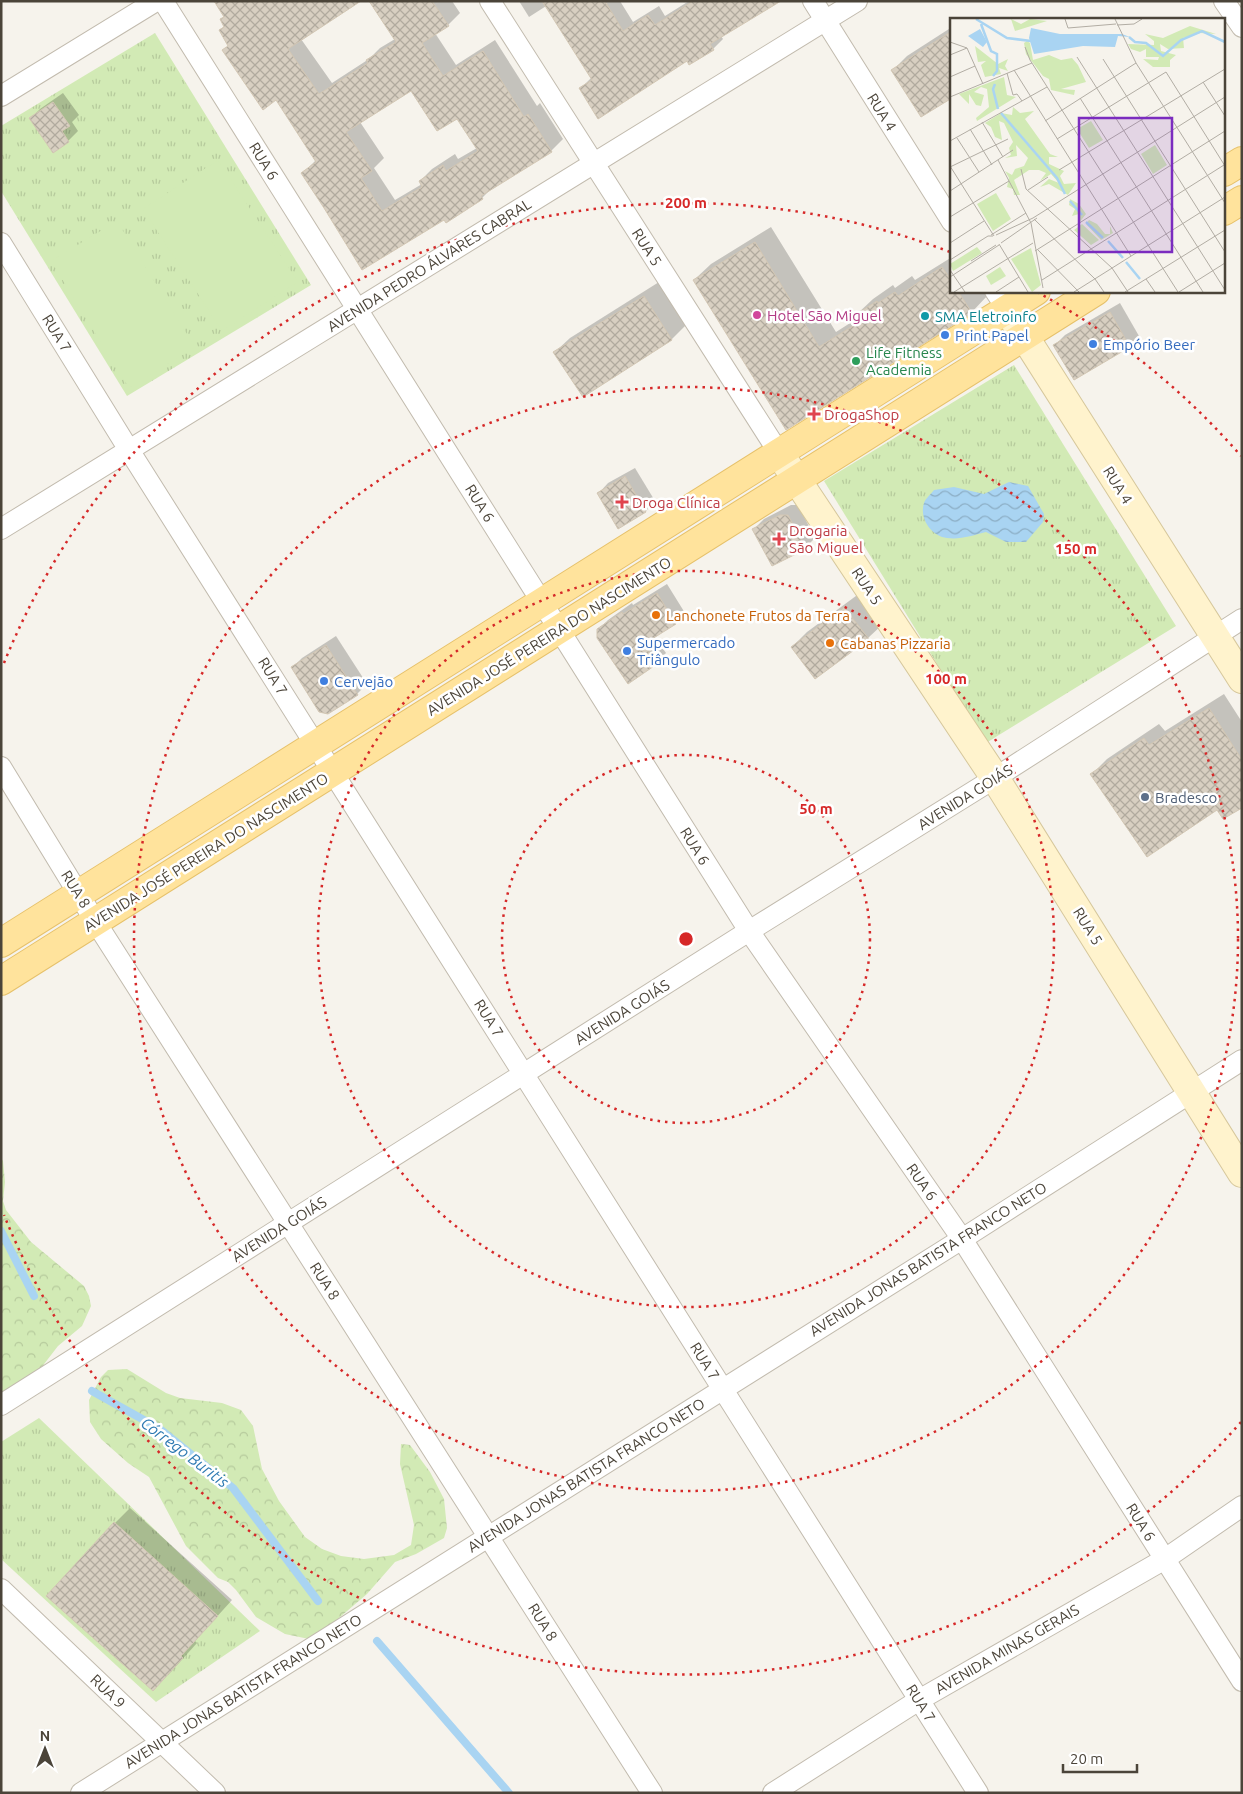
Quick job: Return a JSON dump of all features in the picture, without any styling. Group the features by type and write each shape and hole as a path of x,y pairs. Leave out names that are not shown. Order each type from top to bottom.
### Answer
{"main road":[{"path":"1226,171 1242,161"},
{"path":"1226,210 1242,200"},
{"path":"1,943 779,453 1001,300 1032,292"},
{"name":"AVENIDA JOSÉ PEREIRA DO NASCIMENTO","path":"1,981 1094,292"}],"street":[{"path":"1,96 156,1"},
{"name":"RUA 6","path":"163,1 749,931 962,1239 1242,1681"},
{"name":"RUA 5","path":"490,1 796,480 996,778 1242,1173"},
{"name":"RUA 4","path":"813,1 950,219"},
{"name":"AVENIDA PEDRO ÁLVARES CABRAL","path":"1,529 857,1"},
{"path":"1224,1 1242,27"},
{"name":"RUA 7","path":"1,243 129,450 978,1793"},
{"name":"RUA 4","path":"1001,300 1242,679"},
{"name":"AVENIDA GOIÁS","path":"1,1405 749,931 996,778 1242,619"},
{"name":"RUA 8","path":"1,768 96,921 652,1793"},
{"name":"AVENIDA JONAS BATISTA FRANCO NETO","path":"81,1793 962,1239 1242,1060"},
{"name":"AVENIDA MINAS GERAIS","path":"772,1793 919,1700 1165,1559 1242,1506"},
{"name":"RUA 9","path":"1,1589 215,1793"}],"green space":[{"path":"155,33 311,285 127,396 1,191 1,126"},
{"path":"218,160 298,282 222,331 143,209"},
{"path":"117,221 195,347 129,388 51,261"},
{"path":"1014,365 1176,626 986,743 824,481"},
{"path":"1,1158 5,1182 3,1201 6,1210 31,1242 84,1286 91,1306 82,1326 58,1346 31,1381 1,1396"},
{"path":"127,1369 166,1393 180,1398 222,1403 241,1410 253,1426 262,1469 279,1501 305,1537 322,1549 341,1556 364,1559 394,1555 411,1545 414,1525 400,1464 401,1444 410,1445 430,1472 444,1499 447,1528 444,1538 416,1554 395,1562 367,1594 319,1635 309,1639 285,1634 256,1617 236,1590 228,1582 218,1578 186,1546 149,1477 128,1463 101,1439 90,1422 89,1400 101,1377 108,1370"},
{"path":"39,1418 260,1631 156,1702 1,1559 1,1442"}],"water":[{"path":"1009,482 1028,486 1044,514 1043,522 1026,542 1006,542 986,532 962,538 941,537 931,530 925,520 923,515 924,503 934,490 954,487 984,494"}],"building":[{"path":"214,1 361,1 288,49 319,94 368,63 366,60 396,42 369,1 432,1 449,26 422,43 443,76 483,51 524,117 528,114 552,152 481,196 483,199 446,223 444,220 362,270 301,173 316,162 276,100 263,110 222,50 228,46 219,30 224,27 220,19 224,17","holes":["411,91 437,131 457,119 478,151 446,171 443,165 419,181 422,187 382,211 361,178 372,171 346,132"]},
{"path":"542,1 605,1 623,31 648,15 655,25 693,1 781,1 710,44 714,50 689,65 687,61 598,119 579,88 592,80"},
{"path":"950,32 950,99 921,117 891,70"},
{"path":"53,102 70,126 62,131 69,142 53,153 29,118"},
{"path":"755,242 819,347 859,322 855,315 895,292 898,296 942,267 950,278 950,292 959,292 972,313 786,430 693,280"},
{"path":"644,296 672,340 583,397 553,352"},
{"name":"Empório Beer","path":"1110,312 1130,347 1074,380 1053,345"},
{"name":"Droga Clínica","path":"625,476 646,512 618,529 597,493"},
{"name":"Drogaria São Miguel","path":"780,515 788,515 806,549 772,566 752,529"},
{"name":"Supermercado Triângulo","path":"657,593 676,624 644,644 657,664 628,684 597,638 597,629 622,612 623,614"},
{"name":"Cabanas Pizzaria","path":"844,607 869,639 815,679 791,647"},
{"name":"Cervejão","path":"326,645 358,695 328,714 319,712 291,667"},
{"path":"1209,708 1242,760 1242,808 1223,819 1217,810 1147,857 1090,774 1144,738 1149,745"},
{"path":"114,1522 218,1616 181,1656 183,1658 153,1691 46,1596"}],"waterway":[{"name":"Córrego Buritis","path":"1,1231 34,1296"},
{"name":"Córrego Buritis","path":"92,1391 160,1429 233,1488 318,1601"},
{"name":"Córrego Buritis","path":"377,1641 509,1793"}],"place":[{"name":"Hotel São Miguel","path":"757,315"},
{"name":"SMA Eletroinfo","path":"925,316"},
{"name":"Print Papel","path":"945,335"},
{"name":"Empório Beer","path":"1093,344"},
{"name":"Life Fitness Academia","path":"856,361"},
{"name":"DrogaShop","path":"814,414"},
{"name":"Droga Clínica","path":"622,502"},
{"name":"Drogaria São Miguel","path":"779,539"},
{"name":"Lanchonete Frutos da Terra","path":"656,615"},
{"name":"Cabanas Pizzaria","path":"830,643"},
{"name":"Supermercado Triângulo","path":"627,651"},
{"name":"Cervejão","path":"324,681"},
{"name":"Bradesco","path":"1145,797"}]}
